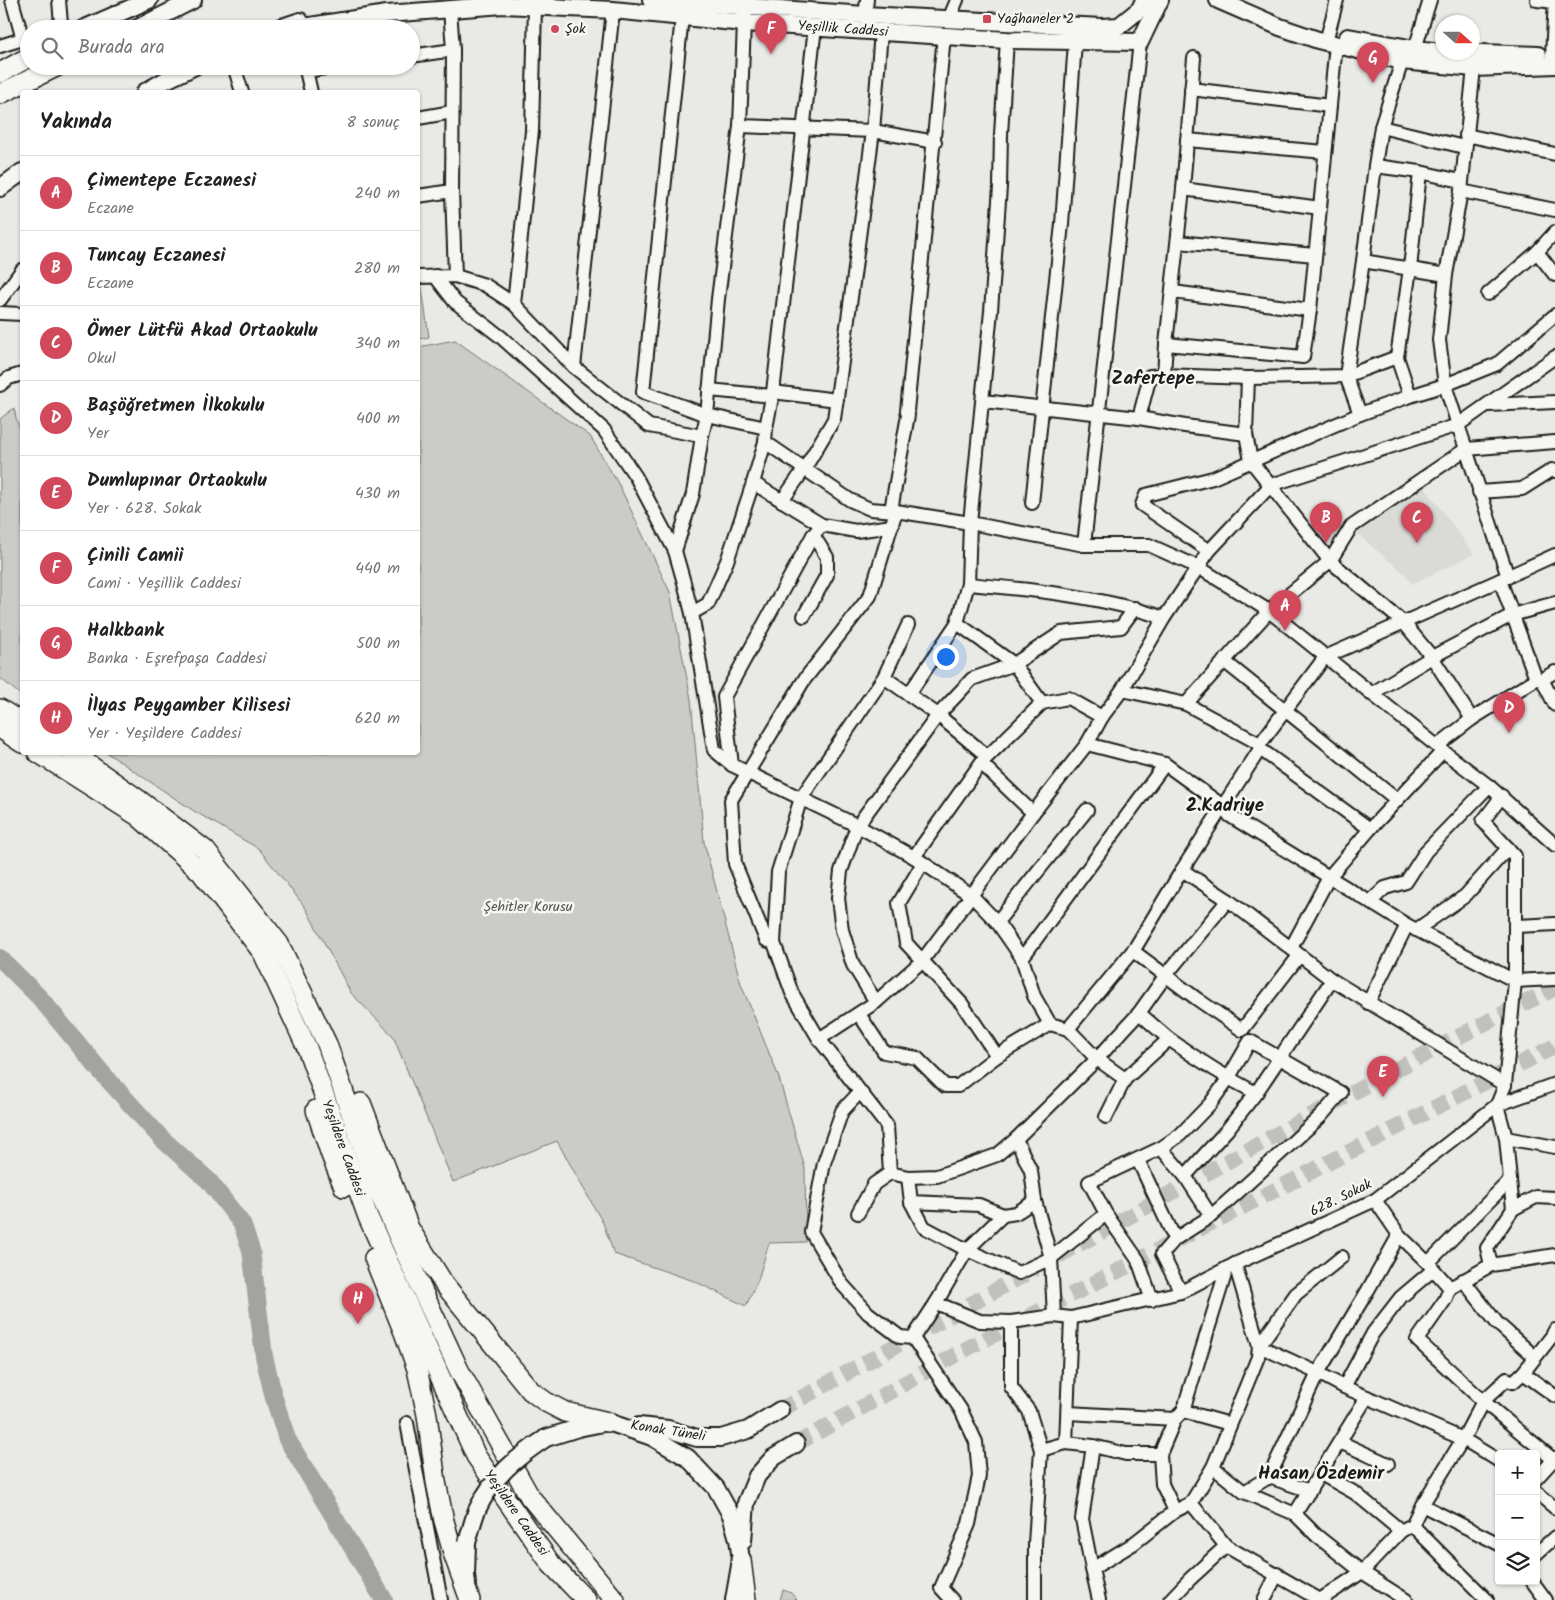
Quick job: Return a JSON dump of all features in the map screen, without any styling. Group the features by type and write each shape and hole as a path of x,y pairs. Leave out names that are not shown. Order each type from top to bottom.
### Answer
{"highway":[{"path":"0,59 20,49"},
{"path":"0,73 20,53"},
{"path":"0,94 39,75"},
{"path":"29,90 55,75"},
{"path":"0,108 20,96"},
{"path":"0,709 20,723"},
{"path":"0,728 20,742"},
{"name":"Yeşildere Caddesi","path":"42,755 138,816 201,872 263,953 307,1048 368,1217 476,1456 551,1564 586,1600"},
{"name":"Yeşildere Caddesi","path":"75,755 206,850 280,944 326,1044 377,1188 459,1370 530,1497 615,1600"},
{"path":"280,944 327,1026 344,1060 409,1228 444,1284 531,1391 565,1412 608,1422"},
{"path":"307,1048 313,1102 331,1155 405,1335 417,1369 427,1416 436,1482 444,1521 470,1600"},
{"path":"741,1560 746,1600"}],"main road":[{"path":"103,20 149,0"},
{"path":"154,20 194,0"},
{"name":"Yeşillik Caddesi","path":"651,0 746,10 815,26 881,32 1007,40 1140,42"},
{"name":"Yeşillik Caddesi","path":"303,20 354,12 449,4 504,5 540,3 682,17 746,10 866,8 949,19 1092,27 1119,26 1140,9 1144,0"},
{"path":"1140,42 1160,0"},
{"path":"1218,0 1280,27 1318,40 1332,39 1435,51"},
{"path":"1247,0 1286,22 1402,61 1474,68 1554,59"},
{"name":"Yeşillik Caddesi","path":"349,20 449,4"},
{"path":"1480,54 1554,59"},
{"path":"138,90 164,75"},
{"path":"148,90 176,75"},
{"path":"0,176 20,162"},
{"path":"0,188 20,173"},
{"name":"Konak Tüneli","path":"608,1422 668,1429 697,1438 721,1438 748,1430 780,1410"},
{"path":"470,1600 466,1575 467,1544 477,1511 494,1482 518,1457 546,1438 578,1428 608,1422 652,1437 688,1458 716,1488 731,1515 738,1538 741,1560"},
{"path":"734,1600 741,1560 746,1503 757,1476 772,1458 796,1444"}],"street":[{"path":"12,0 20,25"},
{"path":"59,0 59,20"},
{"path":"949,19 957,0"},
{"path":"1166,344 1303,357 1310,310 1330,106 1332,39 1337,0"},
{"path":"1415,49 1430,0"},
{"path":"1537,0 1555,2 1554,59"},
{"path":"514,304 532,131 540,3"},
{"path":"449,4 453,50 452,191 455,276"},
{"path":"574,367 613,10"},
{"path":"675,551 693,494 707,415 718,299 740,126 746,10"},
{"path":"682,17 670,115 643,392 707,415 766,428"},
{"path":"692,613 708,604 727,561 765,442 815,26"},
{"path":"782,502 834,420 873,131 881,32"},
{"path":"774,943 766,940 735,864 731,800 804,680 870,596 892,526 908,415 906,411 935,142 944,36"},
{"path":"909,694 958,623 968,584 970,523 983,401 1000,187 1001,134 1007,40"},
{"path":"1032,503 1062,224 1075,42"},
{"path":"1084,545 1140,42"},
{"path":"0,46 20,46"},
{"path":"420,55 453,50"},
{"path":"1164,375 1194,58"},
{"path":"1360,414 1346,376 1381,127 1402,61"},
{"path":"1474,68 1461,186 1446,275 1439,340 1445,385 1479,492 1504,578 1512,615 1539,679 1555,705"},
{"path":"237,75 241,90"},
{"path":"307,75 311,90"},
{"path":"1191,89 1330,106"},
{"path":"420,118 452,112"},
{"path":"740,126 873,131 935,142"},
{"path":"1381,127 1555,154"},
{"path":"1187,140 1325,152"},
{"path":"1375,166 1420,172 1461,186 1555,210"},
{"path":"1410,396 1397,356 1410,269 1420,172"},
{"path":"1183,189 1320,208"},
{"path":"420,196 452,191"},
{"path":"1488,294 1537,252 1555,232"},
{"path":"1178,242 1315,254"},
{"path":"1537,252 1551,261 1555,275"},
{"path":"1363,261 1446,275"},
{"path":"0,300 20,273"},
{"path":"435,276 455,302 501,337 604,430 636,477 675,551 692,613 714,750 732,765 857,826 918,860 972,896 997,922 1022,958 1034,996 1050,1024 1068,1030 1097,1059 1125,1079"},
{"path":"420,277 455,276 485,285 514,304 574,367 649,426 702,436"},
{"path":"1173,292 1310,310"},
{"path":"0,313 20,314"},
{"path":"1208,551 1142,505 1146,495 1213,478 1360,414 1445,385 1497,364 1555,315"},
{"path":"1139,418 1150,376 1248,378 1346,376 1397,356"},
{"path":"819,1039 876,1002 922,961 1033,812 1087,744 1102,717 1122,690 1164,618 1208,551 1271,485 1458,425 1555,357"},
{"path":"0,385 9,378 20,375"},
{"path":"1248,378 1246,434 1252,461 1330,561 1404,623 1432,657 1472,718"},
{"path":"709,390 837,400"},
{"path":"983,401 1139,418 1246,434"},
{"path":"1487,405 1555,402"},
{"path":"765,442 850,500 870,509 970,523 1084,545 1149,545 1198,567 1269,611 1440,749 1502,796 1555,845"},
{"path":"1186,704 1269,611 1330,561 1351,527 1466,448 1555,442"},
{"path":"1479,492 1522,489 1552,470 1555,471"},
{"path":"753,483 782,502 818,530 827,557 827,575 804,616"},
{"path":"818,530 856,531 892,526"},
{"path":"732,765 724,697 818,530"},
{"path":"1068,1030 1133,951 1260,746 1285,709 1325,657 1555,555"},
{"path":"968,584 1040,590 1135,608 1164,618"},
{"path":"1371,694 1432,657 1512,615 1555,603"},
{"path":"876,1002 853,965 842,930 838,898 841,871 857,826 938,715 972,679 1014,664 1061,633 1121,627 1135,608"},
{"path":"958,623 1014,664 1042,704"},
{"path":"890,1173 888,1126 819,1039 792,994 774,943 778,872 801,798 884,676 908,625"},
{"path":"1224,661 1397,800"},
{"path":"1242,1030 1295,952 1329,877 1370,829 1440,749 1472,718 1539,679 1555,672"},
{"path":"884,676 938,715 984,759 1033,812"},
{"path":"1122,690 1186,704 1260,746 1370,829"},
{"path":"997,1056 962,1004 906,943 899,903 918,860 984,759 1042,704 1068,698 1102,717"},
{"path":"1087,744 1165,764 1223,806 1230,816 1411,928 1515,981 1555,979"},
{"path":"1022,958 1165,764"},
{"path":"1370,902 1385,888 1406,882 1426,851 1489,786"},
{"path":"1502,796 1483,821 1515,856 1515,981 1505,1085 1498,1105 1506,1138 1513,1209"},
{"path":"997,922 1087,810"},
{"path":"1368,1003 1411,928 1465,896 1508,848"},
{"path":"1182,870 1228,900 1332,980 1505,1085"},
{"path":"890,1173 908,1178 937,1176 997,1155 1097,1059 1139,1013 1166,975 1228,900"},
{"path":"1516,926 1555,924"},
{"path":"1133,951 1197,1000 1242,1030 1250,1041 1341,1093 1321,1116 1211,1216 1175,1239 1162,1254 1181,1292"},
{"path":"1185,1176 1227,1130 1256,1093 1332,980"},
{"path":"1139,1013 1200,1062 1256,1093"},
{"path":"859,1014 884,1052 917,1058 945,1086 958,1086 997,1056 1050,1024"},
{"path":"1106,1117 1125,1079 1169,1039"},
{"path":"1152,1300 1138,1260 1106,1214 1090,1182 1161,1148 1180,1135 1210,1104 1228,1079 1250,1041"},
{"name":"628. Sokak","path":"936,1303 980,1321 1011,1322 1054,1316 1071,1318 1181,1292 1231,1266 1375,1200 1498,1105 1555,1084"},
{"path":"860,1092 842,1112 824,1163 811,1232 842,1284 868,1313 900,1337 913,1338"},
{"path":"1016,1138 1031,1171 1035,1201 1051,1258 1054,1316"},
{"path":"1506,1138 1555,1147"},
{"path":"1161,1148 1185,1176 1211,1216"},
{"path":"1138,1160 1175,1239"},
{"path":"858,1213 874,1184 890,1173"},
{"path":"908,1178 910,1202 924,1227 967,1250 1019,1273 1051,1258 1106,1214"},
{"path":"1344,1387 1373,1334 1402,1297 1510,1180"},
{"path":"1491,1265 1486,1248 1513,1209 1536,1197 1555,1198"},
{"path":"1375,1200 1399,1235 1450,1288"},
{"path":"910,1202 979,1206 1004,1215 1016,1213 1035,1201"},
{"path":"913,1338 967,1250 1004,1215"},
{"path":"1244,1492 1269,1477 1318,1373 1399,1235"},
{"path":"1540,1475 1554,1459 1483,1401 1417,1340 1445,1300 1450,1288 1491,1265 1555,1255"},
{"path":"1258,1346 1296,1294 1342,1257"},
{"path":"1092,1569 1133,1544 1175,1510 1191,1502 1213,1466 1258,1357 1258,1346 1231,1266"},
{"path":"1175,1510 1162,1484 1160,1454 1179,1415 1231,1266"},
{"path":"1463,1280 1497,1323 1535,1357"},
{"path":"1066,1443 1071,1318"},
{"path":"1011,1322 1012,1387 1029,1411 1041,1450 1035,1544 1035,1600"},
{"path":"1191,1502 1226,1546 1277,1574 1297,1595 1320,1600 1362,1572 1407,1528 1483,1401 1507,1379 1513,1382 1523,1373 1555,1330"},
{"path":"913,1338 961,1410 976,1442 979,1476 969,1524 941,1588 952,1600"},
{"path":"1258,1346 1344,1387 1462,1439 1495,1459"},
{"path":"1523,1373 1555,1396"},
{"path":"1295,1514 1367,1397"},
{"path":"1068,1413 1179,1415 1230,1424"},
{"path":"407,1423 441,1600"},
{"path":"1340,1442 1388,1464"},
{"path":"1041,1450 1066,1443 1093,1446 1126,1454 1160,1454"},
{"path":"1093,1446 1082,1519 1099,1600"},
{"path":"1213,1466 1244,1492 1295,1514 1317,1536 1362,1572 1406,1600"},
{"path":"1320,1474 1355,1493 1407,1528 1487,1600"},
{"path":"1269,1477 1310,1491"},
{"path":"1540,1495 1555,1508"},
{"path":"1422,1505 1495,1542"},
{"path":"1540,1550 1555,1537"},
{"path":"1170,1600 1226,1546"},
{"path":"1264,1600 1277,1574"},
{"path":"1535,1585 1546,1600"},
{"path":"1550,1600 1555,1596"}],"shaded area":[{"path":"1421,482 1474,554 1412,584 1405,574 1355,532"}],"green space":[{"path":"420,282 421,282 429,337 420,339"},
{"name":"Şehitler Korusu","path":"455,340 590,436 619,485 670,592 691,699 704,842 741,984 778,1075 805,1168 806,1242 769,1243 758,1280 746,1306 694,1281 614,1254 603,1223 557,1141 453,1182 393,1036 351,993 305,907 259,849 194,811 110,755 420,755 420,347"},
{"path":"14,408 20,429 20,694 0,678 0,419"},
{"path":"783,1590 791,1593 797,1600 780,1600"}],"waterway":[{"path":"0,958 40,998 102,1073 161,1138 209,1181 242,1224 251,1250 264,1356 274,1398 287,1439 384,1600"}],"tunnel":[{"path":"1058,1256 1367,1085 1555,988"},
{"path":"796,1444 968,1348 1555,1046"},
{"path":"780,1410 1036,1268"}],"place":[{"name":"Yağhaneler 2","path":"987,19"},
{"name":"Şok","path":"555,29"},
{"name":"Çinili Camii","path":"771,54"},
{"name":"Halkbank","path":"1373,83"},
{"name":"Tuncay Eczanesi","path":"1326,543"},
{"name":"Ömer Lütfü Akad Ortaokulu","path":"1417,543"},
{"name":"Çimentepe Eczanesi","path":"1285,631"},
{"name":"Başöğretmen İlkokulu","path":"1509,733"},
{"name":"Dumlupınar Ortaokulu","path":"1383,1097"},
{"name":"İlyas Peygamber Kilisesi","path":"358,1324"}],"district":[{"name":"Zafertepe","path":"1153,379"},
{"name":"2.Kadriye","path":"1225,806"},
{"name":"Hasan Özdemir","path":"1321,1474"}]}
